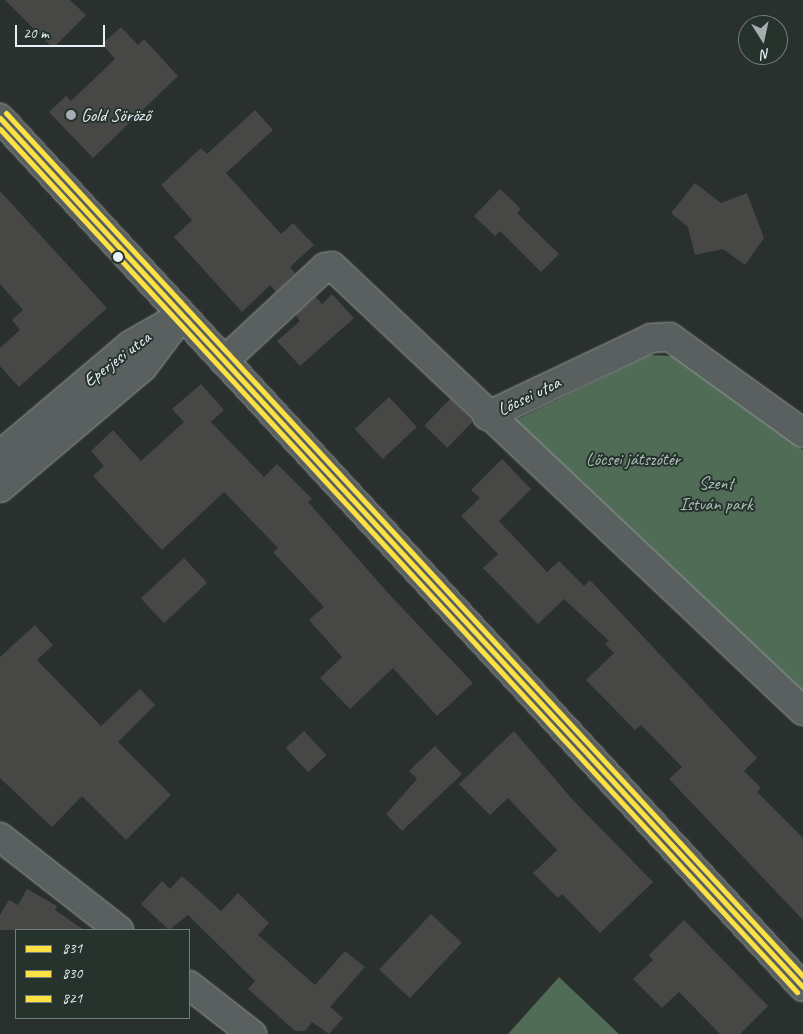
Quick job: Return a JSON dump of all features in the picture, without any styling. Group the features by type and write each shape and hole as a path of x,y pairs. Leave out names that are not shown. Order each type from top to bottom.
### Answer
{"street":[{"path":"0,118 803,987"},
{"name":"Lőcsei utca","path":"224,362 325,267 332,266 487,416 651,338 670,337 803,433"},
{"name":"Eperjesi utca","path":"0,455 130,345 182,315"},
{"name":"Eperjesi utca","path":"0,488 143,367 182,315"},
{"path":"487,416 803,711"},
{"path":"0,837 118,929"},
{"path":"190,986 252,1034"}],"green space":[{"name":"Szent István park","path":"650,355 673,356 803,450 803,694 510,423"},
{"path":"559,977 619,1034 508,1034"}],"building":[{"path":"5,0 70,0 86,15 53,48"},
{"path":"121,27 138,45 144,39 178,76 93,158 49,112 66,96 71,101 115,59 102,44"},
{"path":"255,110 273,130 226,173 281,234 293,223 314,245 290,267 295,273 276,292 270,285 242,312 174,237 192,220 161,185 201,148 207,154"},
{"path":"695,183 721,203 747,193 764,238 745,265 723,249 695,255 688,227 671,213"},
{"path":"500,189 521,209 517,213 559,254 541,272 500,231 495,236 474,216"},
{"path":"0,191 107,308 19,387 0,366 0,348 20,330 12,320 23,310 0,284"},
{"path":"332,294 354,318 300,366 277,341 300,321 296,315 316,297 322,304"},
{"path":"201,384 224,410 211,422 264,477 277,464 312,499 308,502 389,594 473,683 437,716 393,668 350,709 320,678 342,657 309,620 324,607 273,552 278,548 224,492 162,550 93,476 104,466 91,451 113,430 141,461 184,422 172,409"},
{"path":"389,397 417,427 383,459 355,429"},
{"path":"450,399 473,421 447,448 424,426"},
{"path":"502,459 531,489 499,521 547,572 559,561 584,586 590,580 757,758 744,771 761,788 757,792 803,838 803,920 669,779 682,767 641,725 635,730 586,680 614,653 605,644 609,641 564,599 538,624 483,568 498,554 461,516 480,498 471,490"},
{"path":"184,558 207,583 164,623 141,598"},
{"path":"35,625 53,645 37,660 101,726 140,689 155,705 118,742 171,795 126,840 82,796 52,827 0,778 0,657"},
{"path":"304,731 327,755 308,772 286,748"},
{"path":"514,731 572,799 653,882 600,933 562,894 558,898 533,873 557,850 508,798 490,815 459,784"},
{"path":"435,746 462,774 402,831 386,814 417,779 409,771"},
{"path":"182,876 221,911 238,893 269,923 258,935 315,985 345,951 365,967 330,1007 343,1018 329,1034 312,1022 305,1031 295,1031 248,989 255,981 188,915 168,929 141,904 162,881 170,889"},
{"path":"27,889 57,906 55,910 83,929 0,930 0,915 9,900 18,905"},
{"path":"431,914 462,943 410,998 379,970"},
{"path":"684,920 768,1006 740,1034 720,1034 679,992 662,1008 633,979 653,960 649,955"}],"transit line":[{"name":"821","path":"6,113 803,976"},
{"name":"831","path":"0,118 803,987"},
{"name":"830","path":"0,129 797,992"}],"place":[{"name":"Gold Söröző","path":"71,115"}],"park label":[{"name":"Lőcsei játszótér","path":"633,459"}]}
